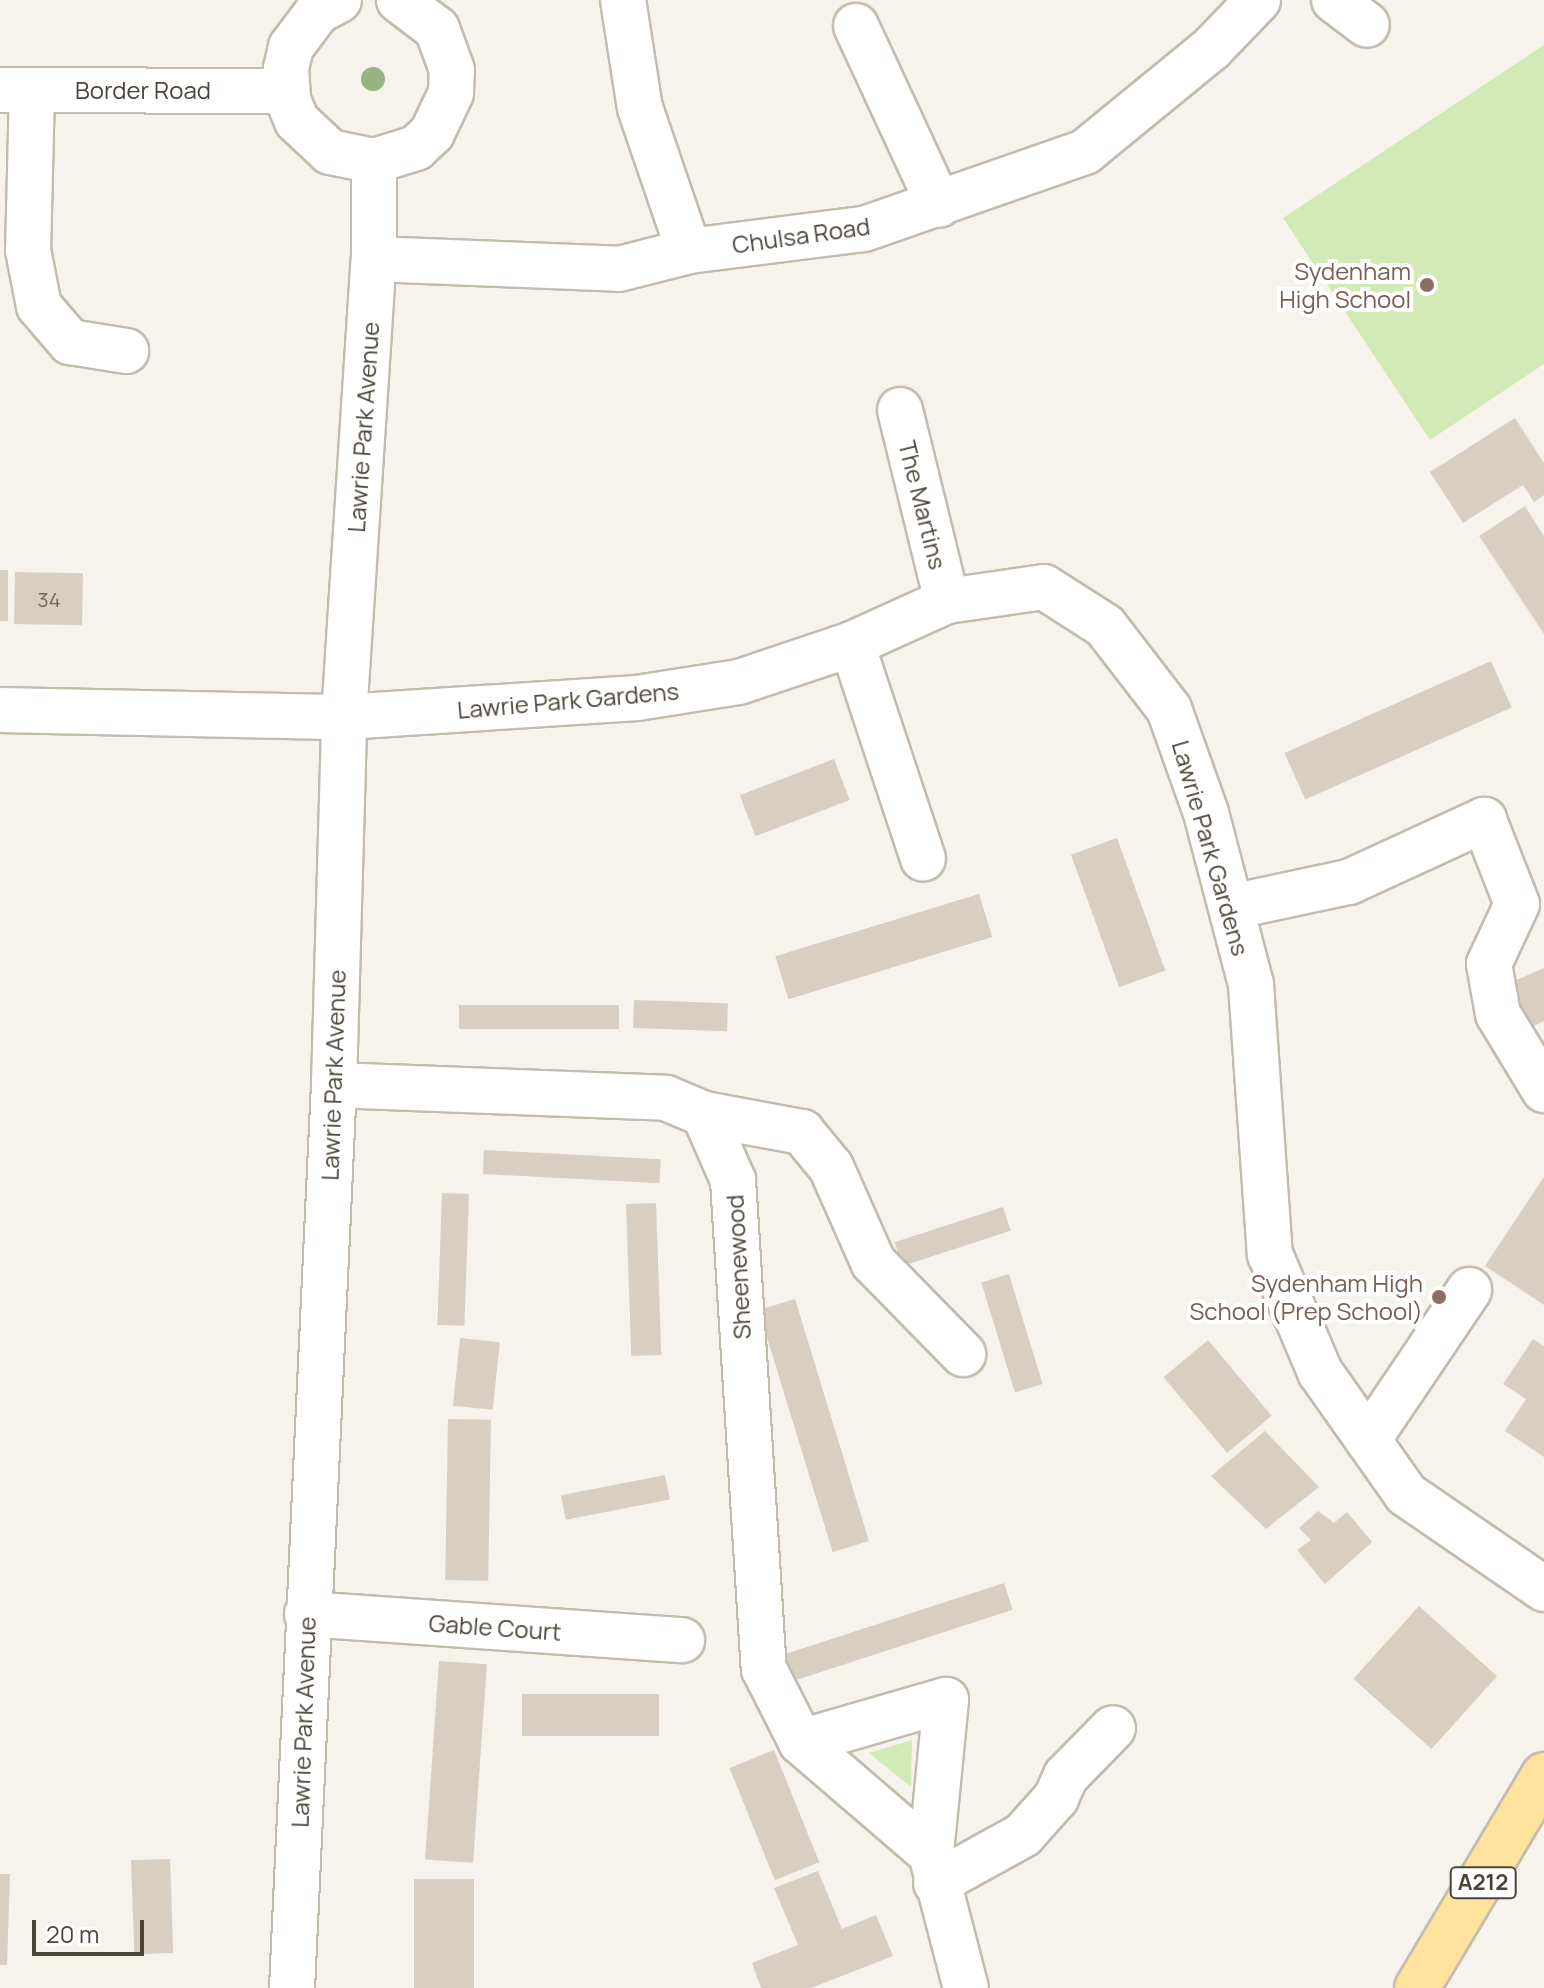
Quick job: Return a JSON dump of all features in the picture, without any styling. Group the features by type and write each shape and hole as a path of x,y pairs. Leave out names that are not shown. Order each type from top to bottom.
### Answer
{"main road":[{"name":"A212","path":"1417,1988 1501,1855 1544,1775"}],"street":[{"path":"339,0 302,27 286,68 286,91 297,121 311,138 351,160 374,161 416,148 432,133 451,93 452,70 437,29 399,0"},
{"name":"Chulsa Road","path":"374,259 615,269 689,251 864,229 1085,152 1211,49 1258,0"},
{"path":"624,8 640,108 689,251"},
{"path":"856,26 939,205"},
{"path":"16,90 28,250 39,306 70,342 126,351"},
{"name":"Border Road","path":"16,90 286,91"},
{"name":"Lawrie Park Avenue","path":"292,1988 334,1085 344,717 374,259 374,161"},
{"name":"The Martins","path":"900,410 947,601"},
{"name":"Lawrie Park Gardens","path":"0,710 344,717 637,698 739,682 852,644 947,601 1044,587 1105,626 1169,709 1206,813 1251,985 1270,1254 1320,1372 1406,1494 1544,1589"},
{"path":"852,644 923,859"},
{"path":"1231,907 1349,882 1484,820 1517,904 1489,964 1498,1014 1544,1090"},
{"path":"334,1085 666,1098 704,1114 802,1132 831,1167 873,1262 963,1354"},
{"name":"Sheenewood","path":"704,1114 733,1180 760,1644 764,1669 801,1742 933,1869"},
{"path":"1368,1440 1469,1290"},
{"name":"Gable Court","path":"307,1614 682,1640"},
{"path":"801,1742 946,1700 933,1869 966,1988"},
{"path":"933,1869 1023,1835 1056,1798 1066,1776 1113,1728"}],"green space":[{"name":"Sydenham High School","path":"1544,45 1544,364 1430,440 1283,218"},
{"path":"912,1740 911,1787 869,1753"}],"building":[{"path":"1515,418 1544,463 1544,495 1534,502 1523,485 1463,523 1430,472"},
{"path":"1525,506 1544,536 1544,634 1479,536"},
{"path":"0,570 8,570 8,621 0,621"},
{"path":"15,572 83,573 82,625 14,624"},
{"path":"1491,661 1512,708 1305,800 1285,753"},
{"path":"834,759 850,800 755,836 740,795"},
{"path":"1117,838 1165,970 1119,987 1071,855"},
{"path":"979,894 992,937 788,999 775,956"},
{"path":"1544,968 1544,1021 1521,1032 1501,987"},
{"path":"634,1000 728,1003 727,1031 633,1028"},
{"path":"459,1005 619,1005 619,1029 459,1029"},
{"path":"484,1150 661,1159 660,1183 483,1174"},
{"path":"1544,1177 1544,1305 1485,1266"},
{"path":"442,1193 469,1194 464,1326 437,1325"},
{"path":"656,1203 661,1355 631,1356 626,1204"},
{"path":"1003,1207 1011,1231 902,1266 895,1242"},
{"path":"1009,1274 1043,1384 1015,1392 981,1282"},
{"path":"795,1299 869,1541 833,1552 759,1310"},
{"path":"460,1338 500,1342 493,1410 453,1406"},
{"path":"1533,1339 1544,1346 1544,1457 1505,1431 1526,1399 1503,1384"},
{"path":"1208,1340 1272,1416 1227,1453 1164,1377"},
{"path":"448,1419 491,1420 488,1581 445,1580"},
{"path":"1265,1431 1319,1487 1266,1529 1211,1476"},
{"path":"665,1475 670,1500 566,1520 561,1495"},
{"path":"1318,1511 1334,1523 1347,1512 1372,1542 1325,1584 1297,1550 1311,1540 1299,1528"},
{"path":"1004,1583 1013,1610 790,1682 781,1655"},
{"path":"1419,1606 1497,1676 1431,1749 1353,1679"},
{"path":"439,1661 487,1664 473,1863 425,1860"},
{"path":"522,1694 659,1694 659,1736 522,1736"},
{"path":"774,1750 819,1862 775,1880 729,1768"},
{"path":"170,1859 173,1953 134,1954 131,1860"},
{"path":"818,1871 842,1929 876,1915 893,1956 811,1988 761,1988 752,1963 798,1945 774,1888"},
{"path":"0,1874 10,1874 7,1965 0,1965"},
{"path":"414,1879 474,1879 474,1988 414,1988"}],"place":[{"name":"Sydenham High School","path":"1427,285"},
{"name":"Sydenham High School (Prep School)","path":"1439,1297"}]}
